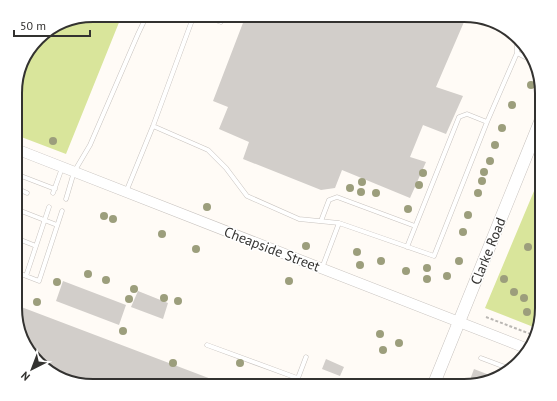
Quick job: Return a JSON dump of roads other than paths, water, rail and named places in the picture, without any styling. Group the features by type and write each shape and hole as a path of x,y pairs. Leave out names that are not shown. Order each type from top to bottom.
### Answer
{"main road":[{"name":"Clarke Road","path":"436,379 535,134"}],"street":[{"name":"Cheapside Street","path":"22,151 460,321 523,347"}],"lane":[{"path":"66,199 74,172 90,145 144,22"},
{"path":"126,192 153,126 191,22"},
{"path":"153,126 208,150 226,168 247,196 299,219 339,222 434,256 487,122 517,53 517,46"},
{"path":"517,53 525,57"},
{"path":"407,247 459,117 467,114 487,122"},
{"path":"22,177 54,191 62,167"},
{"path":"22,191 27,193"},
{"path":"321,221 330,200 337,197 415,226"},
{"path":"26,276 49,207"},
{"path":"22,211 57,225"},
{"path":"22,274 39,280 62,211"},
{"path":"322,268 339,222"},
{"path":"22,240 36,246"},
{"path":"207,345 298,378 306,357"},
{"path":"481,358 504,367"}]}
